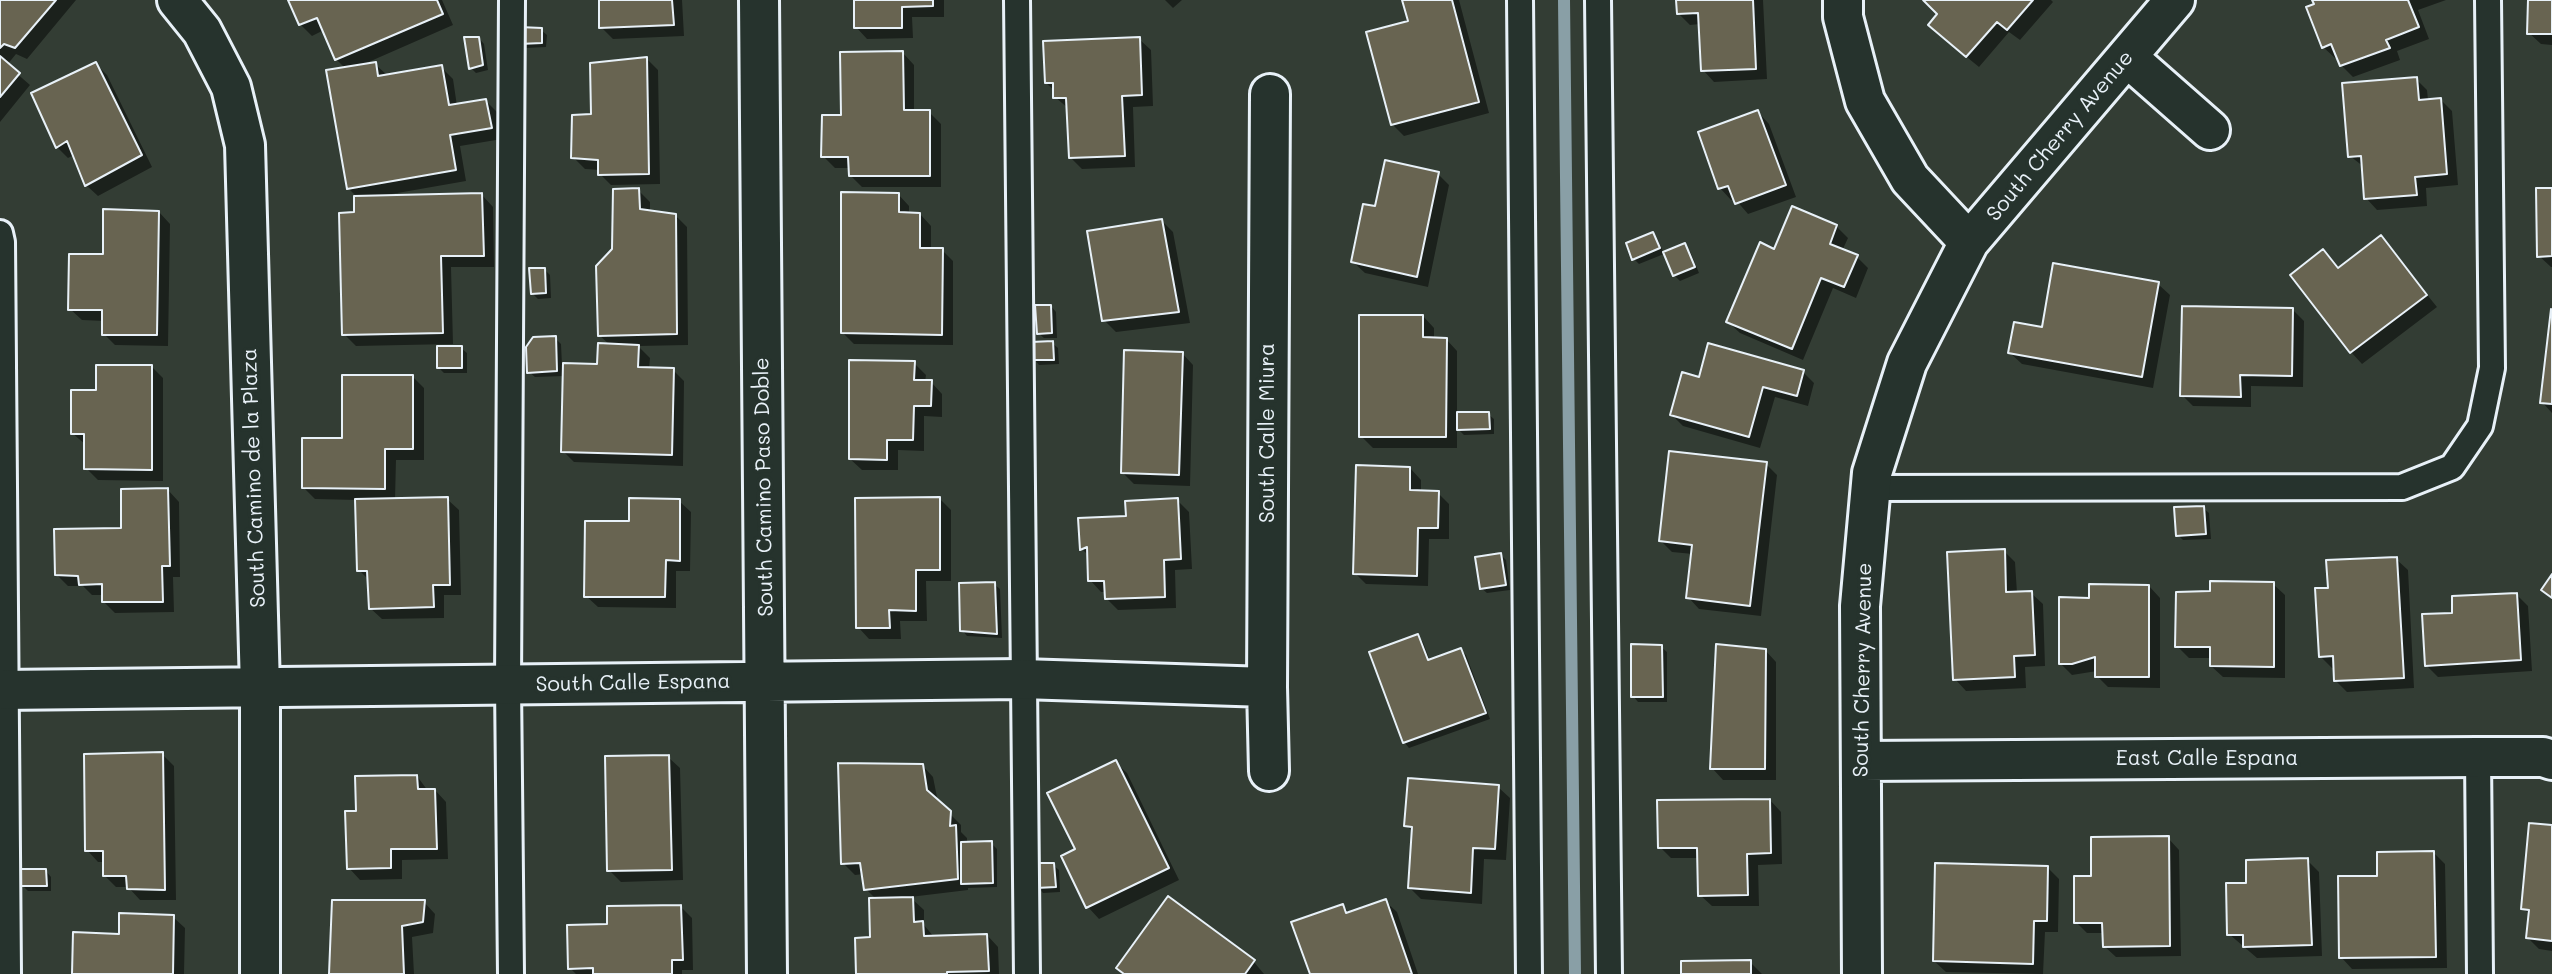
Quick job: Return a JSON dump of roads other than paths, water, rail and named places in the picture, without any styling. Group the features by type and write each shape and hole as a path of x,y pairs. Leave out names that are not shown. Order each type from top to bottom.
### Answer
{"street":[{"name":"South Camino de la Plaza","path":"177,0 202,32 232,87 245,145 260,688 260,974"},
{"name":"South Camino Paso Doble","path":"759,0 768,974"},
{"path":"1843,0 1843,16 1865,101 1910,179 1969,243"},
{"name":"South Cherry Avenue","path":"1862,974 1860,606 1872,473 1907,363 1969,243 2175,0"},
{"path":"2127,57 2210,130"},
{"name":"South Calle Miura","path":"1269,771 1267,687 1270,94"},
{"name":"South Calle Espana","path":"3,690 1022,679 1267,687"},
{"name":"East Calle Espana","path":"1862,761 2543,757 2552,760"}],"lane":[{"path":"511,974 508,684 512,0"},
{"path":"1017,0 1027,974"},
{"path":"1520,0 1529,974"},
{"path":"1598,0 1609,974"},
{"path":"1871,488 2402,487 2452,467 2480,426 2492,368 2488,0"},
{"path":"0,233 8,974"},
{"path":"2478,758 2480,974"}],"waterway":[{"path":"1564,0 1575,974"}]}
